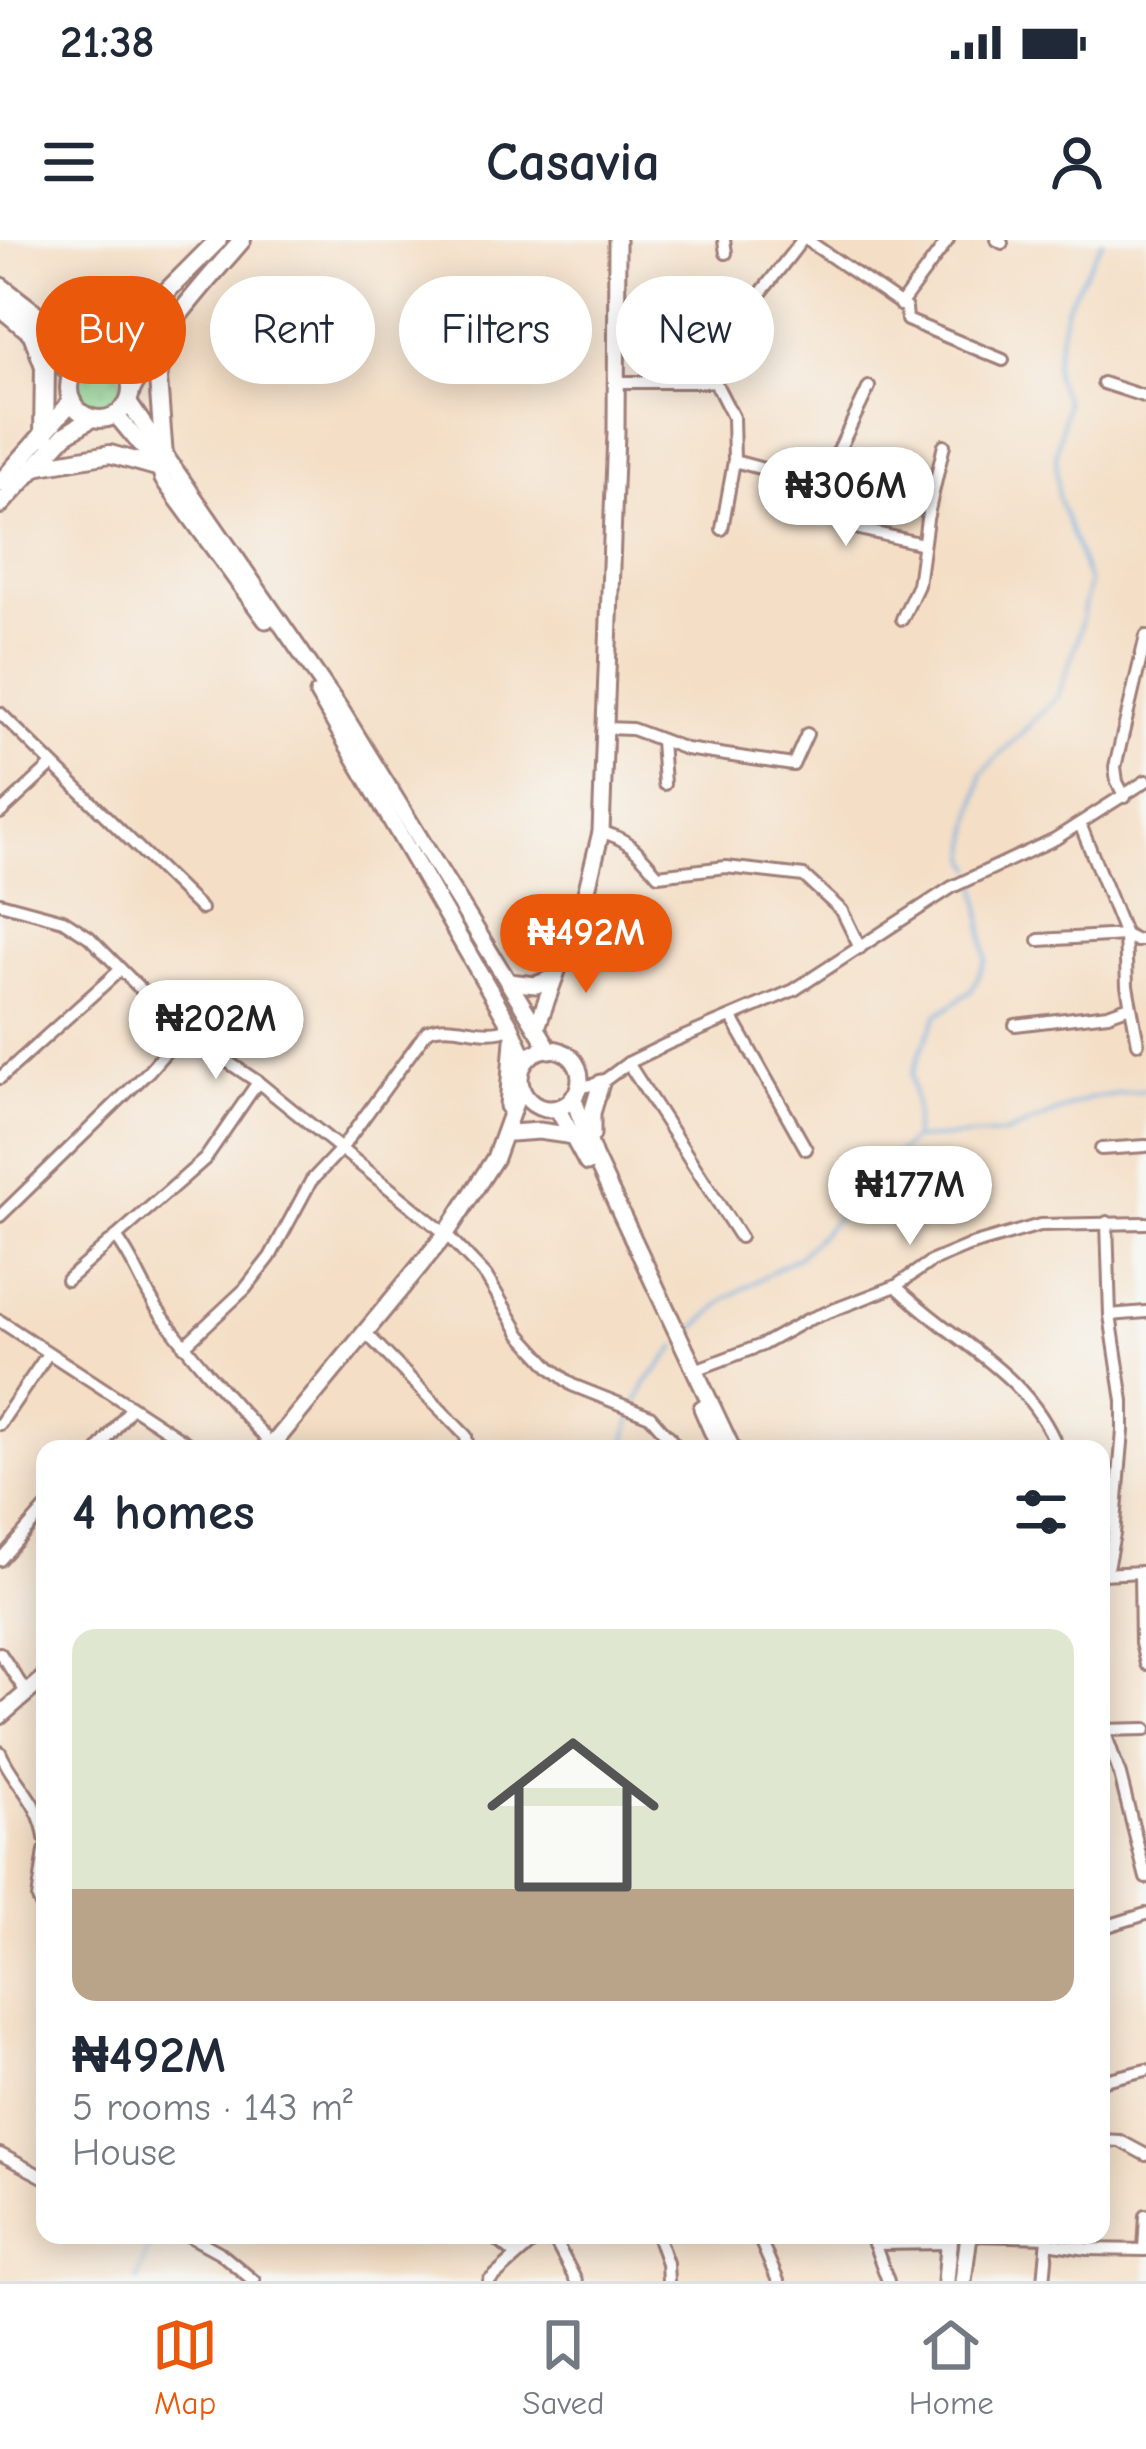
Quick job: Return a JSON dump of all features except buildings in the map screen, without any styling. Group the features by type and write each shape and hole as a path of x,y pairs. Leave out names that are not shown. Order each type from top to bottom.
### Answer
{"highway":[{"path":"0,287 36,327"},
{"path":"0,306 36,327"},
{"path":"44,384 44,436"}],"main road":[{"path":"184,276 218,240"},
{"path":"186,304 242,240"},
{"path":"617,240 617,276"},
{"path":"70,384 72,401 92,418"},
{"path":"126,384 125,402 162,462 342,712 543,1038 570,1058 578,1071 577,1092 594,1156 727,1440"},
{"path":"0,505 65,434 125,402 134,384"},
{"path":"158,384 164,479 314,687 512,1029 526,1061"},
{"path":"543,1038 555,977 589,889 601,832 617,384"},
{"path":"0,484 72,401"},
{"path":"34,467 110,454 162,462"},
{"path":"276,1440 446,1234 507,1133 521,1073 543,1038 571,960 570,945"},
{"path":"509,982 536,985 555,977"},
{"path":"507,1133 512,1029"},
{"path":"594,1156 592,1113 601,1083"},
{"path":"521,1086 537,1106 557,1108 577,1092"},
{"path":"507,1133 537,1106"},
{"path":"557,1108 673,1330"},
{"path":"507,1133 539,1130 574,1136"},
{"path":"691,1370 717,1440"},
{"path":"0,1716 36,1685"},
{"path":"946,2281 950,2244"},
{"path":"963,2281 968,2244"}],"street":[{"path":"774,278 805,240 906,308 907,320 1003,360"},
{"path":"900,305 948,240"},
{"path":"1103,382 1146,397"},
{"path":"716,384 733,417 734,461 722,530"},
{"path":"825,479 869,387"},
{"path":"902,619 918,585 944,445"},
{"path":"734,461 825,479 832,487 834,514 842,521 922,544"},
{"path":"1125,797 1115,767 1146,639"},
{"path":"0,713 201,909"},
{"path":"606,728 632,729 686,748 793,765 807,734"},
{"path":"662,740 664,784"},
{"path":"0,813 52,765"},
{"path":"577,1092 601,1083 628,1063 794,990 952,887 1080,824 1146,782"},
{"path":"1080,824 1125,935 1138,1043"},
{"path":"601,832 620,836 644,854 658,875 726,867 804,876 842,910 860,948"},
{"path":"0,903 75,926 183,1032 258,1082 446,1234 486,1276 514,1325 550,1367 572,1384 650,1416 672,1440"},
{"path":"1039,940 1146,938"},
{"path":"0,1078 120,970"},
{"path":"1015,1025 1108,1014 1130,1006"},
{"path":"732,1018 806,1149"},
{"path":"184,1346 245,1289 270,1256 311,1181 341,1149 427,1031 441,1026 498,1034 512,1029"},
{"path":"0,1216 183,1032"},
{"path":"628,1063 740,1237"},
{"path":"67,1280 206,1160 258,1082"},
{"path":"1101,1149 1146,1146"},
{"path":"1108,1222 1110,1315 1117,1344 1123,1431 1110,1549"},
{"path":"691,1370 762,1346 825,1312 896,1286 930,1262 1011,1233 1040,1225 1146,1223"},
{"path":"116,1238 184,1346 264,1440"},
{"path":"896,1286 1014,1380 1036,1407 1053,1440"},
{"path":"1110,1315 1146,1312"},
{"path":"0,1322 182,1440"},
{"path":"366,1333 467,1440"},
{"path":"0,1424 46,1354"},
{"path":"106,1440 130,1408"},
{"path":"664,1440 669,1436"},
{"path":"0,1560 36,1519"},
{"path":"1110,1574 1143,1572 1141,1643 1146,1664"},
{"path":"0,1653 26,1693"},
{"path":"1110,1730 1146,1729"},
{"path":"1110,1749 1146,1878"},
{"path":"0,1752 36,1809"},
{"path":"1110,1925 1146,1914"},
{"path":"1110,2078 1146,2070"},
{"path":"1110,2140 1146,2155"},
{"path":"2,2159 36,2174"},
{"path":"1069,2244 1145,2250 1146,2215"},
{"path":"205,2244 254,2281"},
{"path":"503,2244 516,2254"},
{"path":"489,2281 529,2244"},
{"path":"557,2244 576,2281"},
{"path":"660,2244 668,2281"},
{"path":"762,2244 778,2281"},
{"path":"874,2244 888,2281"},
{"path":"1044,2281 1047,2244"}],"green space":[{"path":"76,384 124,384 123,400 110,413 90,413 77,400"}],"waterway":[{"path":"974,869 969,858 971,830 982,773 1058,696 1078,639 1089,582 1058,497 1056,455 1066,404 1055,363 1066,307 1103,240"},
{"path":"685,1338 727,1298 799,1256 862,1186 913,1139 912,1075 920,1053 937,1015 971,991 986,960 977,878"},
{"path":"916,1139 1005,1134 1090,1098 1146,1090"},
{"path":"636,1405 646,1383 678,1345"},
{"path":"626,1440 632,1414"},
{"path":"137,2281 149,2244"}]}
